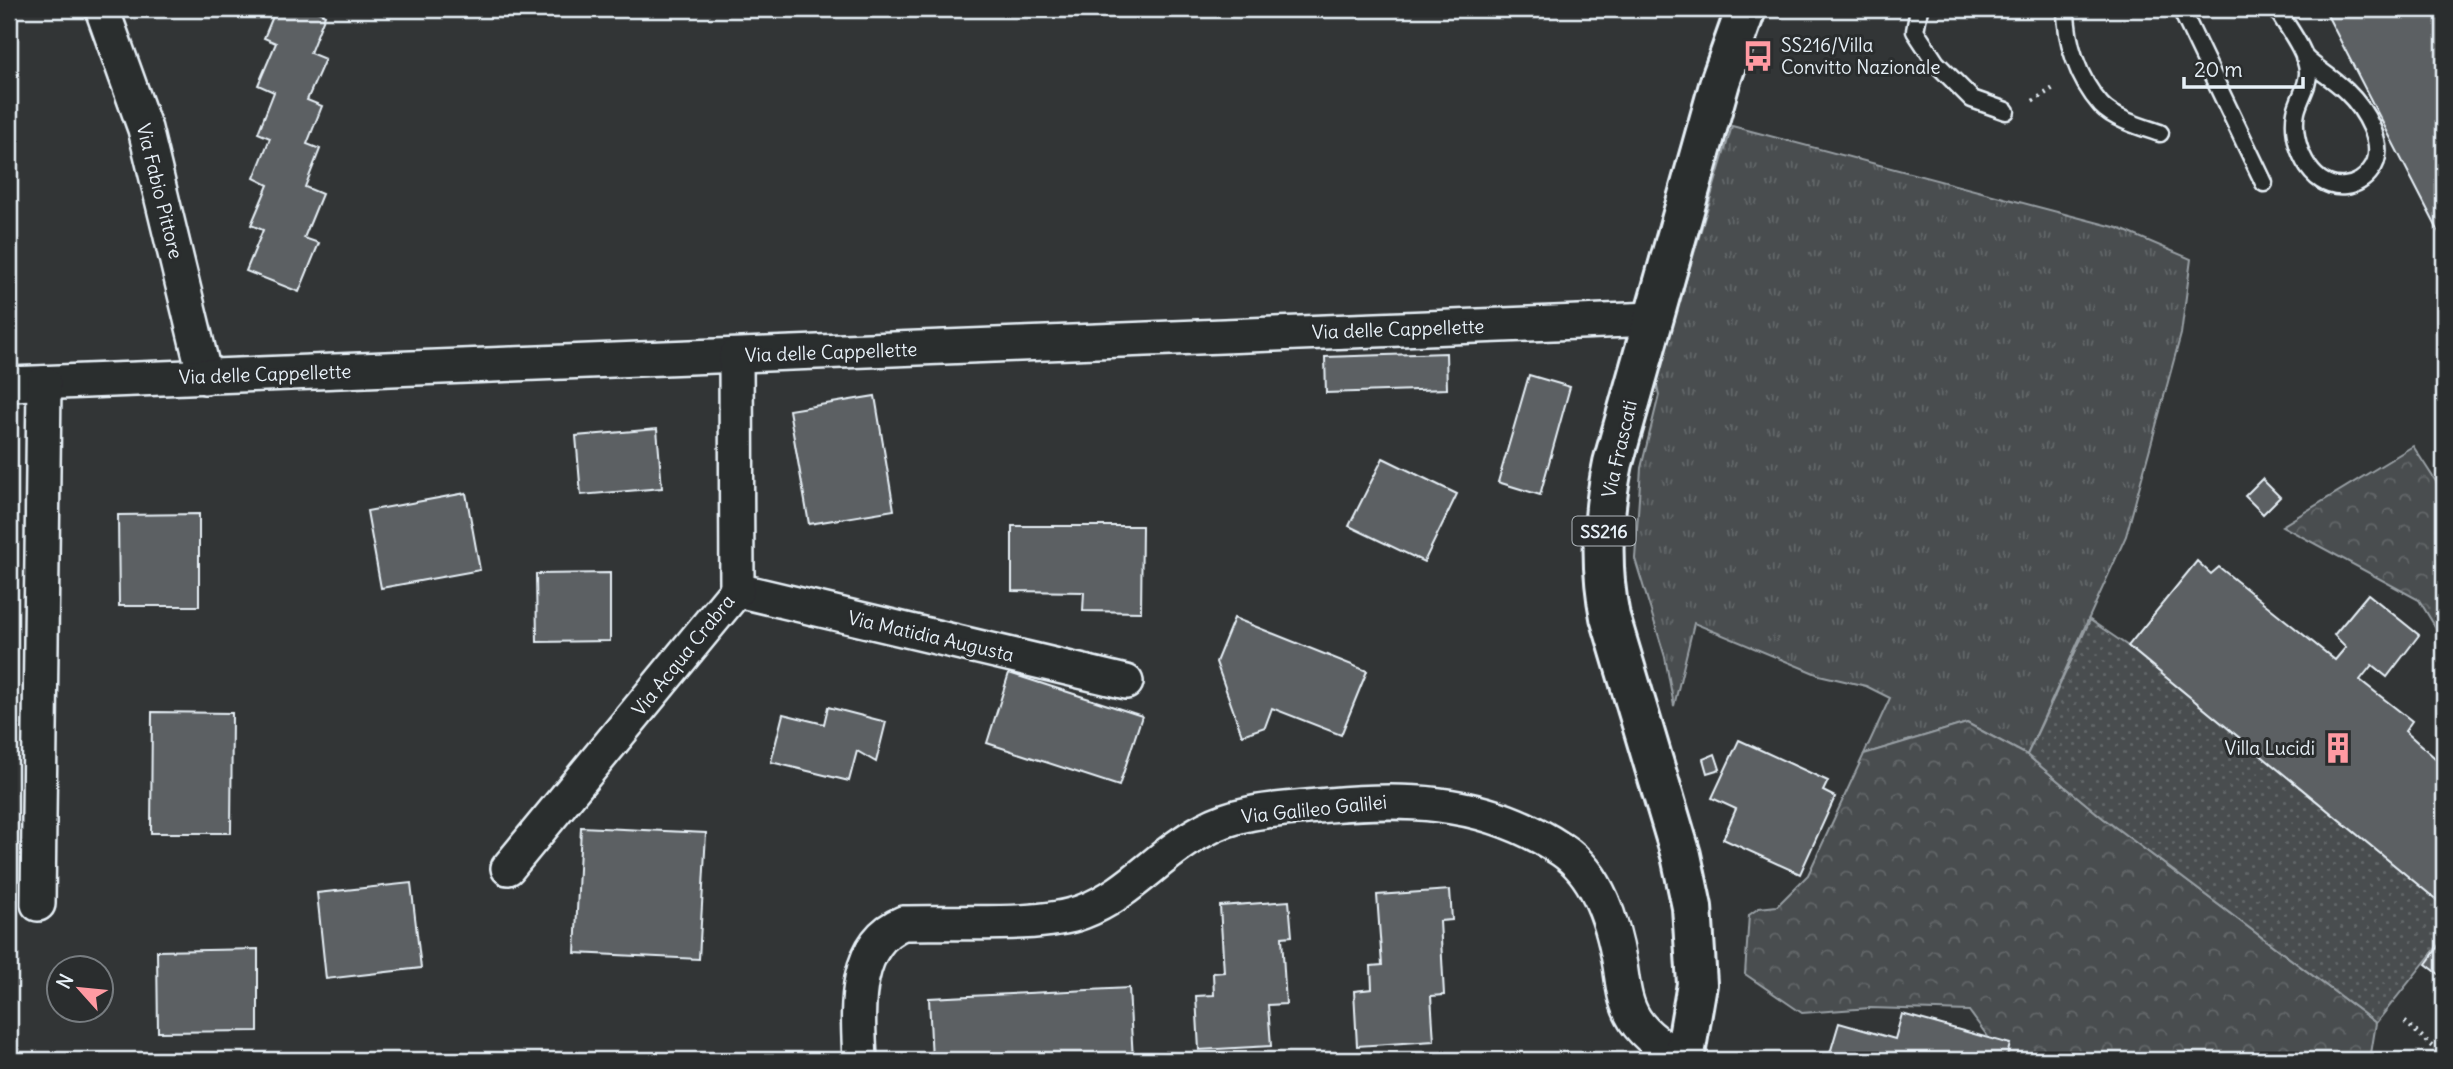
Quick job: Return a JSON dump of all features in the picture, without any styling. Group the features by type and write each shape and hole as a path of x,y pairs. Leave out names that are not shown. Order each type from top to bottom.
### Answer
{"main road":[{"name":"Via Frascati","path":"1684,1060 1697,985 1692,908 1681,855 1610,617 1603,561 1604,523 1613,463 1720,82 1746,9"}],"street":[{"name":"Via Fabio Pittore","path":"102,9 125,66 145,129 205,377"},
{"name":"Via delle Cappellette","path":"9,384 1654,319"},
{"name":"Via Acqua Crabra","path":"508,868 737,590 736,356"},
{"path":"37,904 44,383"},
{"name":"Via Matidia Augusta","path":"737,590 1126,682"},
{"name":"Via Galileo Galilei","path":"860,1060 859,997 862,981 872,952 891,928 903,923 1028,920 1067,916 1109,900 1191,837 1233,817 1261,811 1390,801 1436,802 1479,813 1529,832 1564,852 1579,865 1605,908 1616,944 1624,995 1636,1021 1663,1048 1684,1060"}],"lane":[{"path":"1919,9 1915,31 1936,63 1972,99 2006,111"},
{"path":"2066,9 2066,35 2080,71 2102,106 2137,126 2160,133"},
{"path":"2181,9 2264,183"},
{"path":"2277,9 2304,57 2352,97 2376,139 2379,151 2377,162 2358,182 2333,187 2323,181 2313,174 2294,138 2296,112 2306,84 2304,57"}],"path":[{"path":"2029,104 2052,89"},
{"path":"2405,1022 2444,1056"}],"green space":[{"path":"1732,126 2118,228 2191,259 2181,334 2126,536 2027,755 1967,723 1864,754 1890,698 1866,686 1819,675 1694,623 1674,706 1665,657 1635,559 1641,468 1659,395 1656,381"},
{"path":"2413,446 2444,494 2444,641 2419,600 2282,526"},
{"path":"2090,620 2128,646 2444,906 2444,938 2376,1023 2103,818 2027,755"},
{"path":"1967,723 2027,755 2103,818 2376,1023 2370,1060 2005,1060 1969,1011 1870,1008 1802,1013 1745,974 1749,915 1759,908 1777,906 1808,875 1864,754"}],"building":[{"path":"276,9 312,9 325,15 310,53 325,59 307,100 322,106 307,144 320,149 305,187 322,194 304,238 319,243 299,292 246,271 263,230 251,225 268,185 254,178 270,138 258,133 274,92 258,85 276,43 264,38"},
{"path":"2324,9 2444,9 2444,234 2441,236"},
{"path":"1446,353 1447,389 1326,393 1325,357"},
{"path":"1529,375 1570,387 1540,495 1498,482"},
{"path":"875,396 894,510 809,524 789,410"},
{"path":"657,429 662,488 581,495 576,436"},
{"path":"1383,458 1457,494 1424,562 1349,526"},
{"path":"2262,479 2280,497 2263,514 2245,496"},
{"path":"466,493 480,570 381,588 367,511"},
{"path":"199,514 199,606 119,606 118,515"},
{"path":"1012,526 1142,526 1141,612 1083,611 1084,592 1012,591"},
{"name":"Villa Lucidi","path":"2197,561 2211,574 2219,567 2335,660 2346,647 2334,635 2368,594 2419,635 2387,677 2372,665 2360,680 2412,721 2405,731 2444,766 2444,906 2128,646"},
{"path":"610,573 610,641 537,642 536,574"},
{"path":"1234,618 1367,671 1341,735 1272,708 1265,727 1242,735 1216,662"},
{"path":"1009,673 1142,716 1119,786 987,743"},
{"path":"828,707 886,722 876,762 857,751 849,781 771,762 783,714 824,724"},
{"path":"152,712 232,713 231,833 151,833"},
{"path":"1739,740 1828,781 1823,791 1835,797 1800,874 1723,839 1736,809 1712,798"},
{"path":"1715,754 1720,769 1707,773 1703,759"},
{"path":"581,827 706,833 699,959 575,953"},
{"path":"411,883 421,968 326,979 317,893"},
{"path":"1450,890 1452,920 1440,921 1444,995 1431,996 1434,1041 1357,1046 1354,991 1372,989 1371,966 1382,965 1377,895"},
{"path":"1289,901 1292,936 1282,937 1286,1004 1268,1005 1271,1046 1199,1050 1196,996 1214,995 1213,973 1224,972 1220,906"},
{"path":"2442,942 2444,944 2444,978 2426,964"},
{"path":"258,949 258,1031 158,1032 157,951"},
{"path":"1129,988 1133,1060 932,1060 929,998"},
{"path":"1902,1014 2010,1044 2006,1060 1828,1060 1839,1023 1895,1039"}],"place":[{"name":"SS216/Villa Convitto Nazionale","path":"1758,56"},
{"name":"Villa Lucidi","path":"2338,748"}]}
